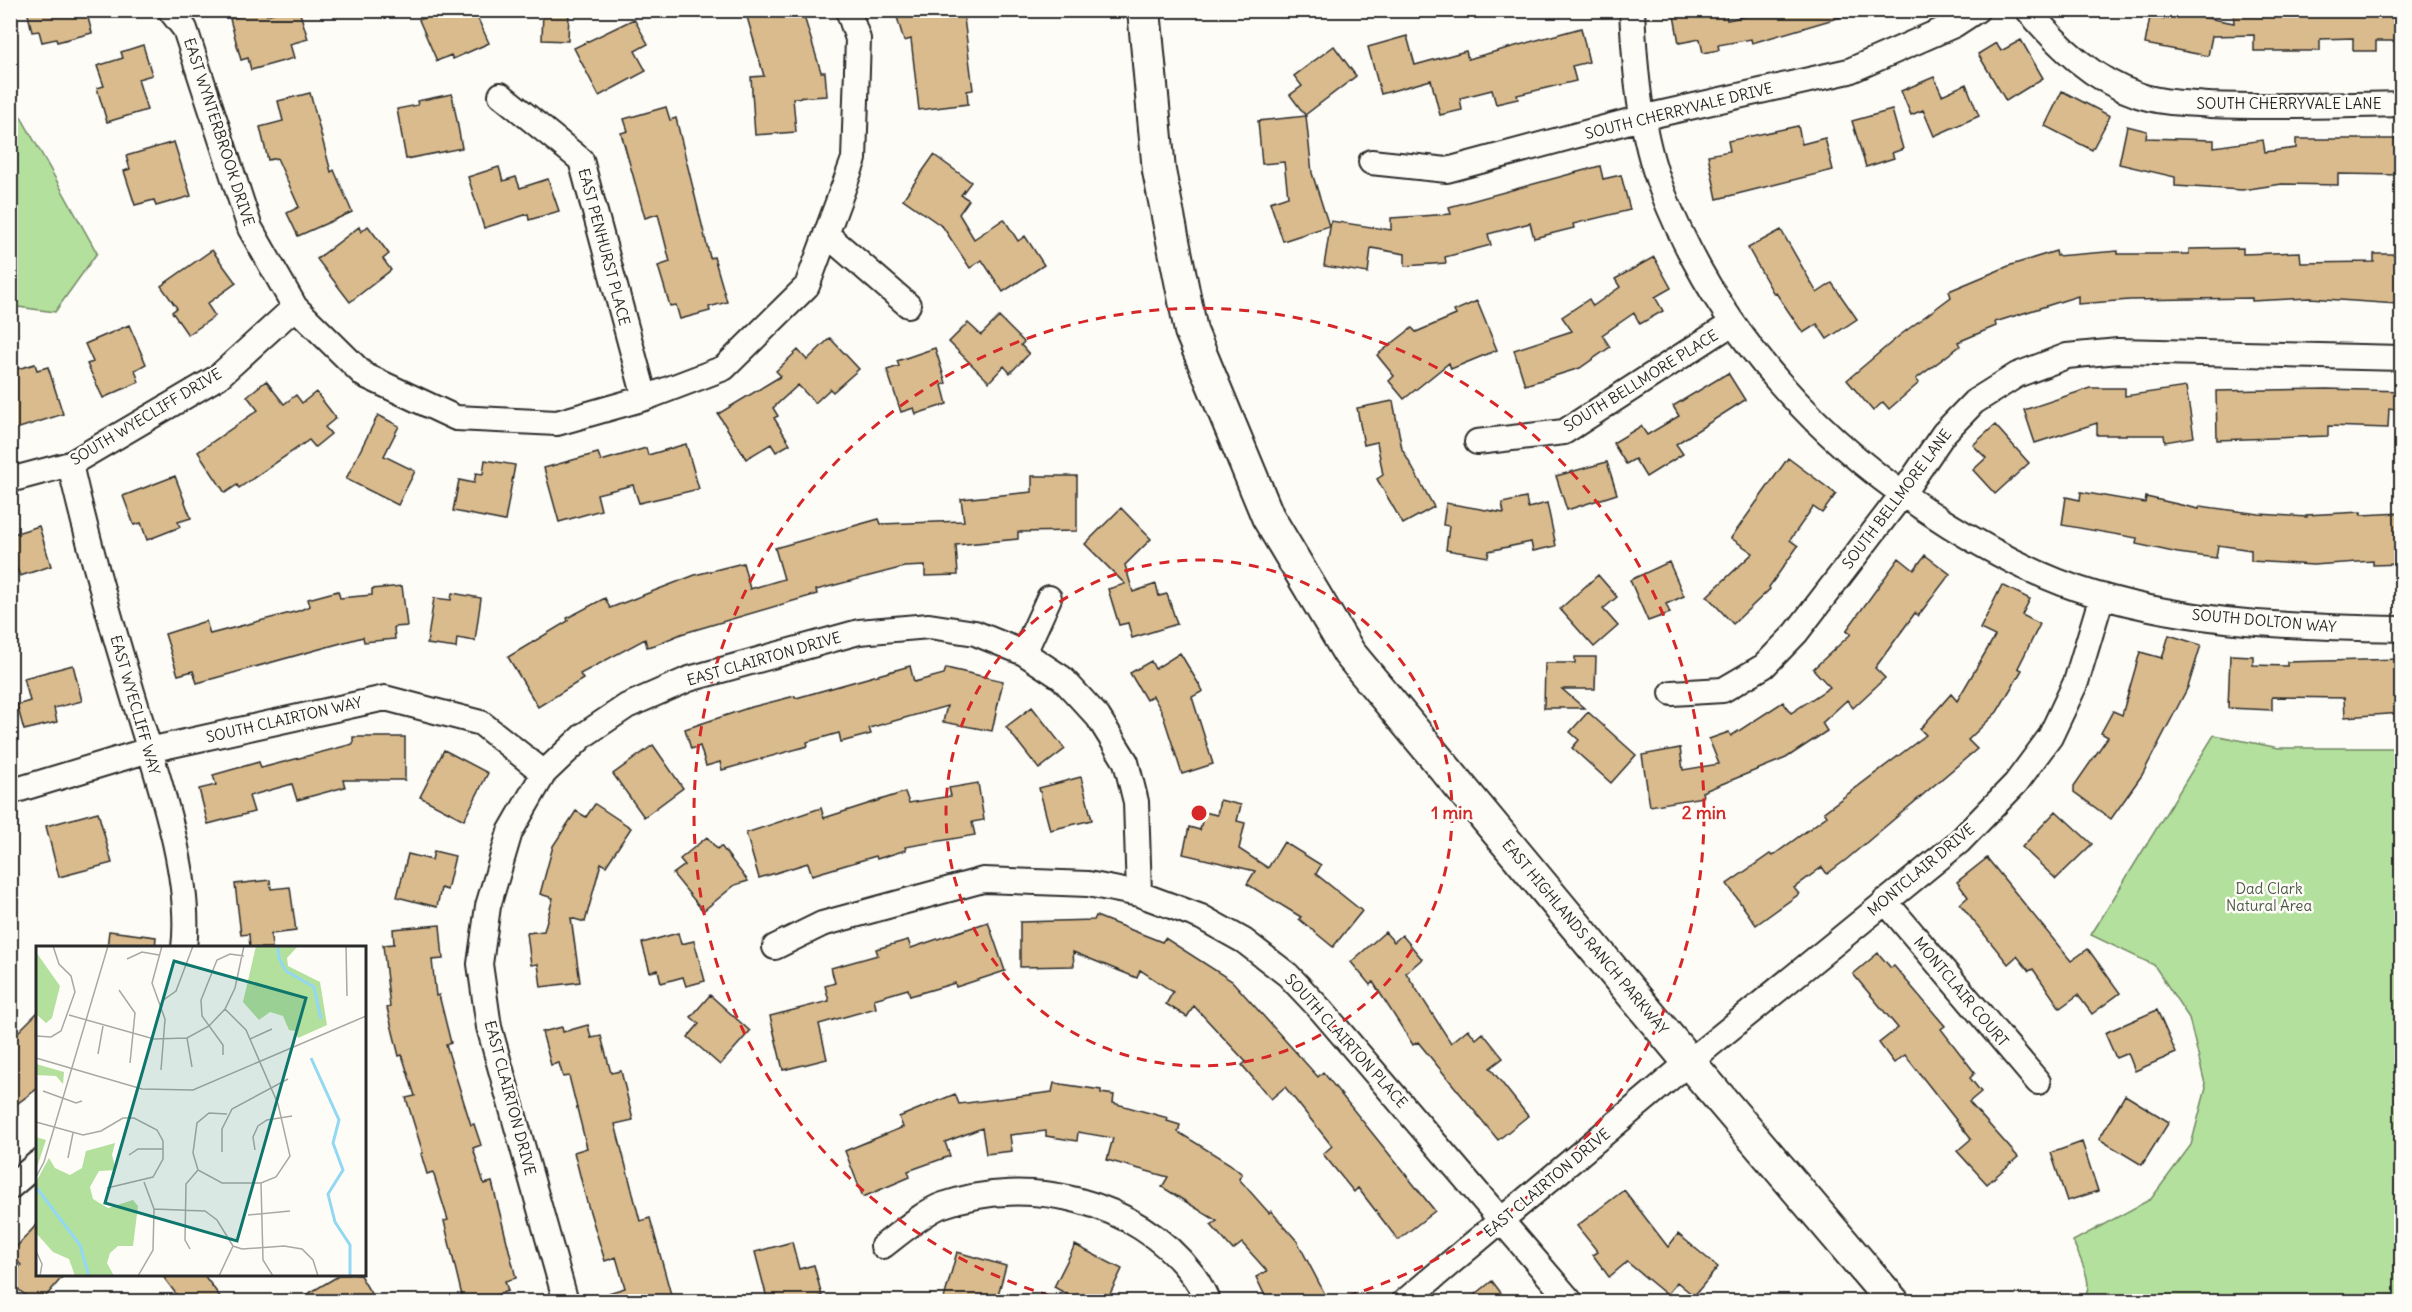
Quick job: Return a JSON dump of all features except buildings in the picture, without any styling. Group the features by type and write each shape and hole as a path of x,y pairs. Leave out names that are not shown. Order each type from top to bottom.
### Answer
{"main road":[{"name":"EAST HIGHLANDS RANCH PARKWAY","path":"1144,10 1159,171 1191,330 1268,517 1349,653 1689,1062 1893,1302"}],"street":[{"name":"EAST WYNTERBROOK DRIVE","path":"170,10 185,29 250,228 295,307 364,375 456,418 557,423 645,398 724,368 807,286 854,159 858,39 848,10"},
{"name":"SOUTH DOLTON WAY","path":"1632,10 1641,118 1661,189 1693,257 1731,324 1788,395 1842,447 1901,496 1996,555 2102,596 2177,613 2245,623 2402,629"},
{"name":"SOUTH CHERRYVALE DRIVE","path":"1371,162 1447,170 1641,118 1849,71 1954,25 1977,10"},
{"name":"SOUTH CHERRYVALE LANE","path":"2028,10 2053,40 2095,74 2139,95 2187,103 2244,107 2402,104"},
{"name":"EAST PENHURST PLACE","path":"501,95 580,160 645,398"},
{"path":"826,234 908,305"},
{"name":"SOUTH WYECLIFF DRIVE","path":"10,480 70,464 218,376 295,307"},
{"name":"SOUTH BELLMORE PLACE","path":"1477,442 1564,432 1731,324"},
{"name":"SOUTH BELLMORE LANE","path":"1672,693 1723,690 1764,666 1796,633 1901,496 1944,433 1974,402 2017,375 2067,356 2118,351 2402,358"},
{"name":"EAST WYECLIFF WAY","path":"70,464 91,555 149,750 184,883 184,946"},
{"name":"MONTCLAIR DRIVE","path":"1689,1062 1959,842 2016,783 2050,737 2076,682 2102,596"},
{"path":"1024,653 1049,598"},
{"name":"EAST CLAIRTON DRIVE","path":"566,1302 489,1027 480,964 488,906 510,832 544,773 584,735 627,706 689,679 859,632 929,626 975,633 1024,653 1062,678 1098,717 1126,762 1136,802 1139,894"},
{"name":"SOUTH CLAIRTON WAY","path":"10,792 149,750 386,698 482,723 544,773"},
{"name":"SOUTH CLAIRTON PLACE","path":"775,947 822,924 983,880 1088,884 1139,894 1201,917 1244,941 1288,975 1322,1011 1571,1302"},
{"name":"MONTCLAIR COURT","path":"1885,901 2038,1082"},
{"name":"EAST CLAIRTON DRIVE","path":"1404,1302 1502,1222 1689,1062"},
{"path":"10,1187 36,1165"},
{"path":"883,1246 941,1205 997,1191 1046,1192 1109,1210 1159,1240 1192,1274 1208,1302"}],"green space":[{"path":"11,99 97,253 55,312 11,306"},
{"name":"Dad Clark Natural Area","path":"2214,735 2279,748 2401,748 2401,1301 2081,1301 2086,1295 2088,1281 2073,1241 2151,1199 2191,1145 2206,1088 2189,1018 2154,965 2091,935"}]}
